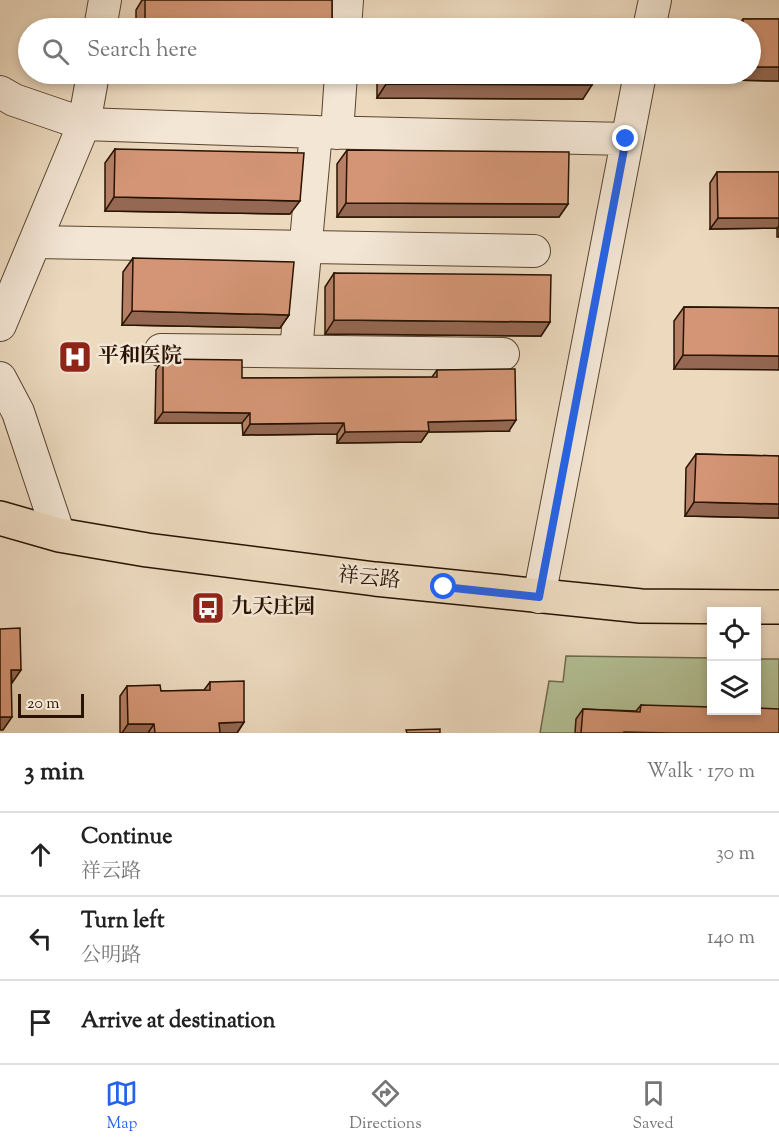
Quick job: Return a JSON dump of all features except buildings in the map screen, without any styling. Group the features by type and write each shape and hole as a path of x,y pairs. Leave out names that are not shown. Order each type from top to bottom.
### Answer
{"main road":[{"name":"祥云路","path":"0,518 59,535 147,550 289,569 641,606 779,607"}],"street":[{"path":"102,18 105,0"},
{"path":"346,18 347,0"},
{"path":"651,18 655,0"},
{"path":"0,325 84,124 91,84"},
{"path":"296,351 306,247 326,133 338,84"},
{"path":"539,597 638,84"},
{"path":"0,92 14,100 84,124 326,133 626,139"},
{"path":"35,242 534,251"},
{"path":"161,350 503,354"},
{"path":"0,378 18,412 59,535"}],"green space":[{"path":"566,656 707,658 707,715 761,715 761,659 779,659 779,719 633,733 540,733 549,681 563,682"}],"place":[{"name":"平和医院","path":"75,357"},
{"name":"九天庄园","path":"208,608"}],"route":[{"path":"444,587 539,597 626,139"}]}
